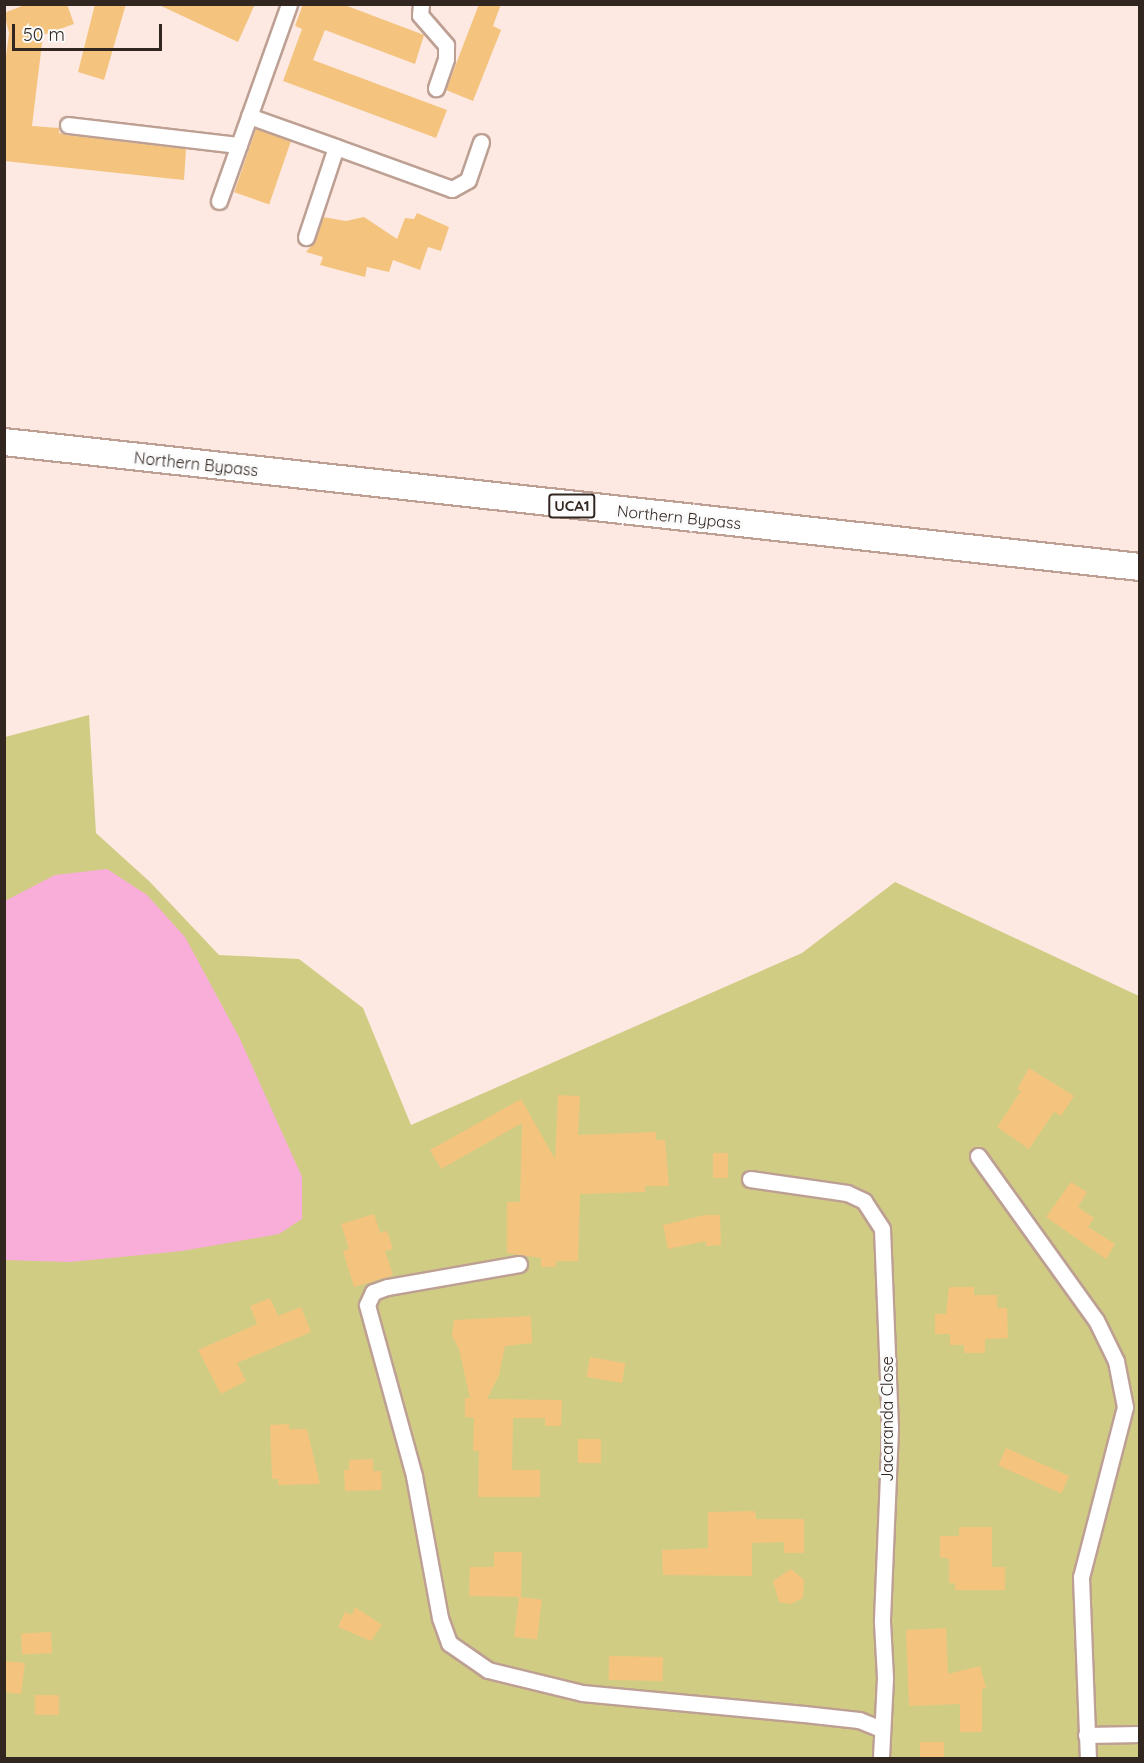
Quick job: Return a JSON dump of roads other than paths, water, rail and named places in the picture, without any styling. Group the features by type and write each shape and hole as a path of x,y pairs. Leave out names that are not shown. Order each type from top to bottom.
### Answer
{"main road":[{"name":"Northern Bypass","path":"4,442 1140,567"}],"street":[{"path":"219,201 289,4"},
{"path":"421,4 420,15 446,45 446,59 436,88"},
{"path":"249,116 452,189 468,180 481,142"},
{"path":"68,125 239,145"},
{"path":"306,237 336,147"},
{"path":"978,1156 1096,1320 1116,1361 1125,1407 1081,1577 1088,1758"},
{"name":"Jacaranda Close","path":"750,1179 847,1192 864,1202 882,1229 890,1428 881,1758"},
{"path":"519,1263 387,1287 373,1292 367,1305 414,1476 440,1618 448,1643 488,1670 582,1693 859,1720 881,1729"},
{"path":"1086,1735 1140,1734"}]}
